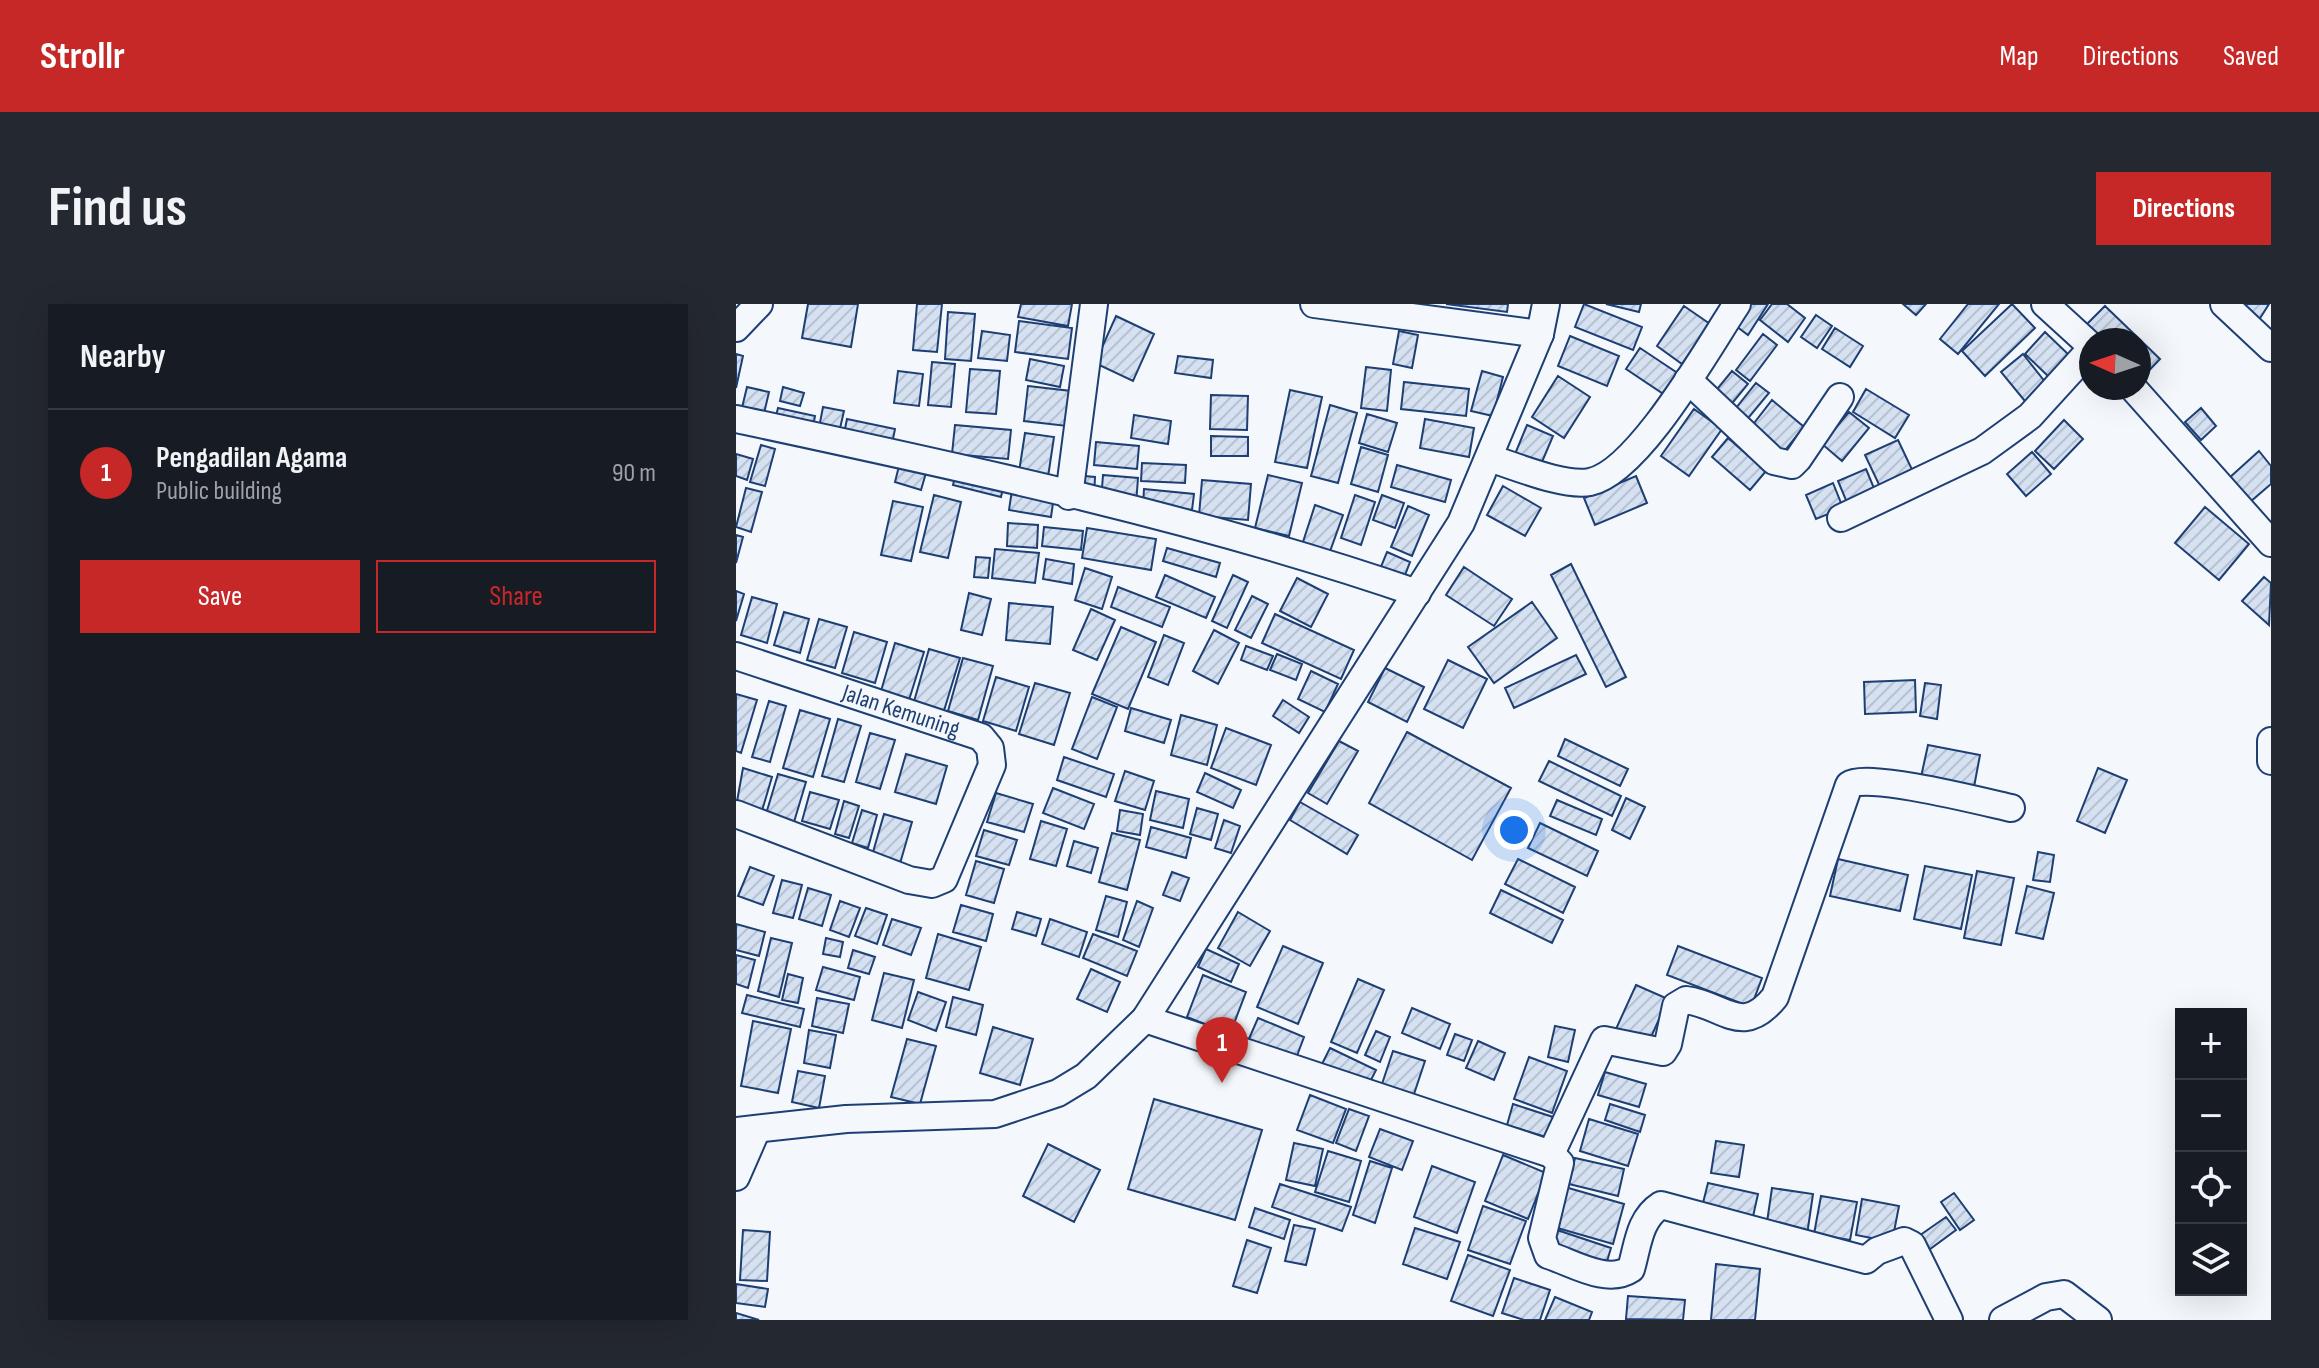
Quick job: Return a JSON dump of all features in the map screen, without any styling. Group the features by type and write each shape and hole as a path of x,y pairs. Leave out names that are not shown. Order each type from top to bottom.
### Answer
{"street":[{"path":"736,328 759,304"},
{"path":"1069,496 1094,304"},
{"path":"1314,304 1540,334"},
{"path":"736,1177 746,1130 846,1119 995,1114 1058,1093 1086,1076 1145,1019 1461,523 1540,334 1546,304"},
{"path":"1489,458 1572,482 1590,482 1630,457 1688,380 1737,304"},
{"path":"2045,304 2079,337"},
{"path":"2224,304 2267,336"},
{"path":"1841,518 1982,451 2030,416 2079,361"},
{"path":"1688,380 1774,461 1785,465 1792,465 1798,459 1840,397"},
{"path":"2144,400 2271,543"},
{"path":"736,419 900,454 1296,551 1417,593"},
{"name":"Jalan Kemuning","path":"736,656 981,737 990,748 992,765 944,879 932,884 909,880 736,814"},
{"path":"2271,741 2271,761"},
{"path":"1551,1154 1604,1040 1663,1052 1668,1044 1676,1006 1686,1000 1734,1017 1756,1017 1766,1009 1775,997 1849,785 1854,781 1892,784 2011,808"},
{"path":"1145,1019 1551,1154 1560,1163 1542,1238 1548,1255 1609,1276 1622,1275 1631,1269 1643,1223 1650,1212 1661,1205 1866,1260 1877,1251 1904,1241 1912,1245 1949,1320"},
{"path":"2003,1320 2046,1297 2064,1294 2098,1320"}],"building":[{"path":"808,304 858,304 851,347 802,338"},
{"path":"917,304 942,304 937,352 913,350"},
{"path":"1021,304 1072,304 1068,326 1018,317"},
{"path":"1446,304 1508,304 1507,312"},
{"path":"1584,304 1642,327 1633,350 1575,327"},
{"path":"1606,304 1641,304 1639,312"},
{"path":"1745,304 1768,304 1748,335 1732,323"},
{"path":"1772,304 1787,304 1805,318 1788,342 1760,320"},
{"path":"1903,304 1926,304 1916,315"},
{"path":"1968,304 1999,304 1958,354 1940,339"},
{"path":"2012,304 2035,328 1985,376 1962,351"},
{"path":"2233,304 2269,304 2259,320"},
{"path":"1684,306 1710,324 1682,364 1657,346"},
{"path":"2105,306 2128,328 2083,328"},
{"path":"948,312 975,314 971,361 945,359"},
{"path":"1816,315 1832,326 1817,348 1801,337"},
{"path":"1116,316 1154,334 1133,381 1095,363"},
{"path":"1019,321 1072,328 1068,359 1015,352"},
{"path":"1835,328 1863,346 1850,367 1822,349"},
{"path":"982,331 1010,335 1007,361 978,358"},
{"path":"1399,331 1418,335 1412,368 1393,364"},
{"path":"2045,332 2070,356 2050,378 2025,354"},
{"path":"1763,334 1777,345 1750,381 1736,370"},
{"path":"1570,336 1619,356 1607,386 1558,366"},
{"path":"1640,348 1682,376 1668,397 1626,369"},
{"path":"2151,350 2160,359 2151,368"},
{"path":"736,354 743,356 736,388"},
{"path":"2023,354 2050,388 2029,406 2001,372"},
{"path":"1178,356 1213,360 1211,378 1175,373"},
{"path":"1030,359 1064,366 1060,387 1026,380"},
{"path":"932,362 955,364 951,407 928,405"},
{"path":"1366,367 1391,370 1387,411 1361,408"},
{"path":"970,369 1000,371 996,414 966,412"},
{"path":"898,371 923,374 919,406 894,403"},
{"path":"1482,371 1503,377 1493,416 1471,411"},
{"path":"1732,371 1748,384 1729,407 1713,394"},
{"path":"1558,376 1590,397 1564,438 1532,417"},
{"path":"1404,382 1469,389 1466,416 1401,409"},
{"path":"1756,383 1769,393 1744,423 1732,413"},
{"path":"1028,386 1071,391 1067,426 1024,421"},
{"path":"747,387 769,392 762,422 740,416"},
{"path":"783,387 804,393 800,406 780,401"},
{"path":"1866,389 1909,415 1895,438 1853,412"},
{"path":"1290,390 1322,397 1307,468 1275,462"},
{"path":"1211,395 1248,396 1247,430 1210,429"},
{"path":"1772,400 1804,427 1783,453 1751,427"},
{"path":"1330,405 1357,413 1338,483 1311,476"},
{"path":"823,407 844,411 838,437 818,433"},
{"path":"778,408 815,416 812,432 774,424"},
{"path":"2201,408 2216,426 2201,440 2185,422"},
{"path":"1694,409 1722,429 1689,476 1661,456"},
{"path":"1849,412 1869,428 1842,461 1822,444"},
{"path":"1367,414 1397,423 1388,452 1359,443"},
{"path":"1134,415 1171,421 1168,444 1131,438"},
{"path":"847,419 895,429 891,449 843,438"},
{"path":"1425,419 1474,428 1469,457 1420,448"},
{"path":"2064,420 2083,439 2054,469 2035,451"},
{"path":"955,425 1011,430 1008,459 952,454"},
{"path":"1527,425 1553,436 1539,469 1513,459"},
{"path":"1025,433 1054,437 1048,477 1019,472"},
{"path":"1211,436 1248,437 1248,456 1211,456"},
{"path":"1728,438 1766,471 1750,490 1712,457"},
{"path":"1898,440 1916,478 1883,493 1865,455"},
{"path":"1096,442 1139,446 1137,469 1094,465"},
{"path":"761,445 775,449 765,486 750,482"},
{"path":"1361,447 1388,455 1378,492 1351,484"},
{"path":"2259,451 2271,466 2271,484 2250,502 2229,478"},
{"path":"2032,452 2051,474 2026,496 2007,474"},
{"path":"736,454 753,459 747,480 736,476"},
{"path":"901,458 928,466 921,490 895,482"},
{"path":"1142,463 1186,465 1185,483 1141,481"},
{"path":"1397,465 1451,480 1445,502 1391,487"},
{"path":"1866,469 1876,493 1848,505 1838,481"},
{"path":"956,473 1004,484 1001,497 953,485"},
{"path":"1103,475 1138,478 1136,504 1101,501"},
{"path":"1268,475 1302,483 1289,536 1255,528"},
{"path":"1084,476 1095,477 1094,497 1083,496"},
{"path":"1636,476 1647,503 1595,525 1584,498"},
{"path":"1202,480 1251,484 1248,520 1199,516"},
{"path":"1833,483 1843,508 1816,519 1806,495"},
{"path":"1503,486 1541,508 1525,536 1487,515"},
{"path":"746,488 762,492 751,532 736,527"},
{"path":"1144,489 1194,494 1192,510 1143,505"},
{"path":"1012,490 1054,496 1051,517 1009,510"},
{"path":"934,495 961,502 948,558 920,552"},
{"path":"1355,495 1375,502 1361,545 1341,538"},
{"path":"1382,495 1404,503 1395,528 1373,520"},
{"path":"893,501 923,507 911,561 881,555"},
{"path":"1315,505 1343,515 1328,557 1301,548"},
{"path":"1408,506 1429,515 1412,556 1391,547"},
{"path":"2205,507 2249,544 2219,580 2175,543"},
{"path":"1008,523 1038,525 1037,548 1007,546"},
{"path":"1044,527 1083,531 1081,550 1042,546"},
{"path":"1087,528 1156,539 1151,570 1082,558"},
{"path":"736,535 743,537 736,563"},
{"path":"1167,548 1220,563 1216,577 1163,561"},
{"path":"995,549 1039,553 1035,583 992,578"},
{"path":"1387,552 1410,562 1402,583 1378,574"},
{"path":"976,557 990,558 988,578 974,577"},
{"path":"1046,559 1074,564 1072,584 1043,579"},
{"path":"1571,564 1626,677 1606,687 1551,575"},
{"path":"1464,567 1512,599 1494,626 1446,595"},
{"path":"1085,568 1112,577 1102,609 1075,600"},
{"path":"1165,575 1215,597 1206,618 1156,597"},
{"path":"1233,575 1248,582 1227,628 1212,621"},
{"path":"2264,577 2271,583 2269,625 2242,601"},
{"path":"1297,578 1328,594 1311,627 1280,611"},
{"path":"1118,587 1170,607 1162,627 1111,607"},
{"path":"736,591 744,594 736,621"},
{"path":"969,593 991,599 982,635 961,630"},
{"path":"1252,596 1268,604 1251,638 1235,630"},
{"path":"752,597 777,604 767,643 741,635"},
{"path":"1532,602 1557,638 1494,683 1468,647"},
{"path":"1009,603 1053,607 1050,644 1006,640"},
{"path":"1091,609 1115,620 1097,660 1073,650"},
{"path":"784,612 809,619 800,653 774,645"},
{"path":"1275,614 1354,650 1341,679 1262,643"},
{"path":"819,619 847,627 835,668 807,660"},
{"path":"1121,627 1156,642 1128,709 1092,694"},
{"path":"1214,630 1239,643 1218,684 1193,671"},
{"path":"854,632 887,642 875,683 842,673"},
{"path":"1164,635 1184,643 1168,685 1148,677"},
{"path":"895,643 924,652 909,700 881,691"},
{"path":"1246,646 1273,656 1267,670 1241,660"},
{"path":"929,649 960,658 943,714 913,705"},
{"path":"1277,654 1302,664 1296,680 1270,670"},
{"path":"1576,655 1586,674 1514,708 1505,688"},
{"path":"963,658 993,666 978,720 948,711"},
{"path":"1448,660 1487,679 1463,728 1424,709"},
{"path":"1385,668 1424,687 1407,722 1368,702"},
{"path":"1311,671 1338,684 1325,712 1298,699"},
{"path":"996,677 1029,687 1016,731 983,721"},
{"path":"1915,680 1916,712 1865,714 1864,682"},
{"path":"1035,683 1070,693 1054,745 1019,734"},
{"path":"1925,683 1941,685 1937,719 1920,716"},
{"path":"736,694 757,700 741,753 736,751"},
{"path":"1092,697 1117,707 1097,759 1072,749"},
{"path":"1283,700 1309,717 1299,733 1273,716"},
{"path":"769,701 786,706 770,762 752,757"},
{"path":"1131,708 1171,720 1164,743 1125,731"},
{"path":"800,710 830,719 813,777 783,768"},
{"path":"1181,715 1217,725 1207,765 1171,755"},
{"path":"838,719 861,726 844,782 822,776"},
{"path":"1226,728 1271,745 1256,785 1211,768"},
{"path":"1407,732 1511,788 1472,860 1369,803"},
{"path":"870,733 895,740 880,789 856,782"},
{"path":"1565,739 1628,769 1620,786 1558,756"},
{"path":"1339,741 1358,751 1327,804 1308,793"},
{"path":"1928,745 1980,755 1974,787 1921,777"},
{"path":"906,754 947,766 936,804 895,792"},
{"path":"1064,757 1114,774 1106,797 1057,780"},
{"path":"1549,761 1621,796 1612,816 1539,781"},
{"path":"743,768 772,777 761,814 736,807"},
{"path":"2098,768 2127,780 2105,833 2077,821"},
{"path":"1125,771 1154,781 1145,810 1115,801"},
{"path":"1205,773 1241,790 1233,808 1197,792"},
{"path":"778,774 806,782 794,822 766,814"},
{"path":"1053,788 1094,804 1084,829 1043,813"},
{"path":"1156,791 1189,799 1183,828 1150,820"},
{"path":"810,792 839,800 830,829 802,821"},
{"path":"996,793 1033,804 1024,832 987,822"},
{"path":"1626,798 1645,807 1630,839 1612,830"},
{"path":"1557,800 1602,819 1596,835 1550,816"},
{"path":"844,801 859,806 849,838 835,834"},
{"path":"1300,802 1358,835 1347,854 1290,820"},
{"path":"1197,808 1218,814 1211,840 1190,834"},
{"path":"862,810 877,815 868,848 852,843"},
{"path":"1120,810 1143,814 1140,835 1117,831"},
{"path":"884,814 912,822 899,867 871,859"},
{"path":"1224,820 1240,826 1231,853 1215,848"},
{"path":"1041,821 1067,829 1056,866 1030,859"},
{"path":"1540,823 1598,851 1587,876 1528,848"},
{"path":"1151,827 1191,838 1186,858 1146,847"},
{"path":"984,830 1017,840 1009,865 976,856"},
{"path":"1112,833 1140,840 1127,890 1099,882"},
{"path":"1074,841 1098,848 1091,873 1067,866"},
{"path":"2038,852 2054,855 2050,882 2033,880"},
{"path":"1518,859 1575,887 1563,913 1505,884"},
{"path":"1838,859 1908,875 1900,911 1830,896"},
{"path":"976,861 1004,869 994,903 966,895"},
{"path":"1925,866 1972,875 1961,929 1914,919"},
{"path":"750,867 774,876 763,905 738,896"},
{"path":"1977,871 2014,878 2001,945 1964,938"},
{"path":"1172,872 1189,878 1180,901 1163,895"},
{"path":"782,880 802,885 793,918 773,913"},
{"path":"2027,886 2054,893 2043,939 2016,933"},
{"path":"808,888 831,895 822,926 799,919"},
{"path":"1501,890 1563,920 1552,943 1490,913"},
{"path":"1106,896 1127,902 1118,937 1096,930"},
{"path":"840,901 860,908 849,937 830,930"},
{"path":"1137,901 1153,908 1139,947 1123,940"},
{"path":"961,905 993,914 986,941 953,932"},
{"path":"866,908 887,915 877,944 855,936"},
{"path":"1017,912 1041,919 1036,936 1012,929"},
{"path":"1238,912 1270,931 1250,966 1218,948"},
{"path":"892,919 921,928 911,955 883,945"},
{"path":"1050,919 1087,932 1079,957 1042,944"},
{"path":"736,924 765,932 759,956 736,950"},
{"path":"938,934 981,947 969,990 926,978"},
{"path":"1093,934 1137,951 1127,976 1083,958"},
{"path":"771,938 792,943 779,997 758,991"},
{"path":"826,938 843,942 840,957 823,954"},
{"path":"1283,946 1323,963 1298,1024 1257,1007"},
{"path":"1678,946 1762,978 1751,1007 1667,975"},
{"path":"1206,949 1239,964 1231,982 1198,967"},
{"path":"853,950 875,957 869,974 848,968"},
{"path":"736,955 755,960 748,988 736,984"},
{"path":"823,967 860,977 854,1000 816,990"},
{"path":"1091,969 1120,982 1107,1012 1077,999"},
{"path":"884,973 914,980 902,1028 872,1020"},
{"path":"788,974 803,978 798,1003 782,1000"},
{"path":"1203,975 1246,992 1230,1034 1187,1017"},
{"path":"1358,979 1384,990 1357,1053 1331,1042"},
{"path":"1636,985 1668,999 1648,1044 1616,1029"},
{"path":"918,992 946,1002 936,1031 908,1020"},
{"path":"747,995 804,1009 800,1027 742,1013"},
{"path":"953,997 983,1005 976,1035 946,1027"},
{"path":"817,998 849,1004 843,1033 812,1026"},
{"path":"1412,1008 1450,1024 1440,1049 1402,1033"},
{"path":"1258,1018 1304,1037 1295,1061 1248,1041"},
{"path":"753,1021 791,1029 778,1093 741,1086"},
{"path":"1555,1026 1575,1030 1568,1062 1548,1057"},
{"path":"993,1027 1033,1039 1020,1085 980,1073"},
{"path":"809,1030 836,1035 830,1068 804,1063"},
{"path":"1376,1031 1390,1037 1380,1062 1365,1055"},
{"path":"1455,1034 1472,1040 1464,1061 1447,1055"},
{"path":"907,1039 936,1046 920,1104 891,1097"},
{"path":"1478,1041 1505,1053 1494,1080 1466,1068"},
{"path":"1330,1048 1376,1070 1368,1086 1322,1064"},
{"path":"1393,1051 1425,1061 1413,1097 1381,1087"},
{"path":"1529,1057 1567,1071 1552,1113 1514,1099"},
{"path":"798,1071 825,1076 819,1108 792,1102"},
{"path":"1605,1072 1646,1084 1639,1107 1598,1095"},
{"path":"1310,1095 1346,1109 1333,1143 1297,1130"},
{"path":"1154,1099 1262,1130 1235,1220 1128,1189"},
{"path":"1513,1104 1553,1117 1546,1137 1507,1125"},
{"path":"1610,1104 1645,1115 1640,1132 1605,1120"},
{"path":"1349,1109 1369,1116 1356,1151 1336,1143"},
{"path":"1589,1119 1638,1134 1628,1166 1580,1151"},
{"path":"1380,1129 1413,1141 1402,1170 1369,1157"},
{"path":"1716,1141 1744,1145 1739,1177 1711,1173"},
{"path":"1294,1143 1323,1149 1315,1186 1286,1180"},
{"path":"1048,1144 1100,1170 1074,1222 1023,1196"},
{"path":"1328,1151 1361,1161 1349,1202 1315,1192"},
{"path":"1503,1155 1546,1173 1528,1219 1485,1201"},
{"path":"1575,1158 1624,1169 1618,1196 1569,1184"},
{"path":"1370,1161 1392,1168 1375,1223 1353,1215"},
{"path":"1432,1166 1475,1182 1457,1233 1414,1217"},
{"path":"1708,1183 1758,1194 1752,1221 1701,1211"},
{"path":"1280,1184 1351,1207 1342,1231 1272,1207"},
{"path":"1565,1187 1624,1204 1613,1244 1554,1227"},
{"path":"1772,1188 1813,1194 1807,1235 1766,1229"},
{"path":"1954,1193 1974,1220 1960,1230 1941,1202"},
{"path":"1821,1196 1857,1202 1850,1240 1814,1234"},
{"path":"1862,1199 1899,1206 1892,1242 1856,1235"},
{"path":"1483,1206 1526,1221 1510,1264 1468,1250"},
{"path":"1255,1208 1290,1220 1284,1239 1249,1227"},
{"path":"1946,1217 1956,1230 1926,1252 1916,1238"},
{"path":"1294,1225 1315,1229 1306,1265 1285,1261"},
{"path":"1415,1228 1460,1242 1447,1279 1403,1264"},
{"path":"1554,1229 1611,1248 1605,1268 1547,1249"},
{"path":"743,1230 770,1232 767,1281 740,1280"},
{"path":"1247,1240 1271,1248 1257,1293 1233,1286"},
{"path":"1468,1255 1510,1270 1493,1316 1451,1301"},
{"path":"1716,1264 1760,1269 1755,1320 1711,1320"},
{"path":"1514,1278 1550,1290 1540,1320 1524,1320 1502,1313"},
{"path":"736,1284 768,1289 765,1307 736,1303"},
{"path":"1628,1296 1685,1300 1683,1320 1626,1319"},
{"path":"1555,1297 1592,1312 1589,1320 1545,1320"},
{"path":"736,1313 759,1320 736,1320"}],"place":[{"name":"Pengadilan Agama","path":"1222,1083"}]}
